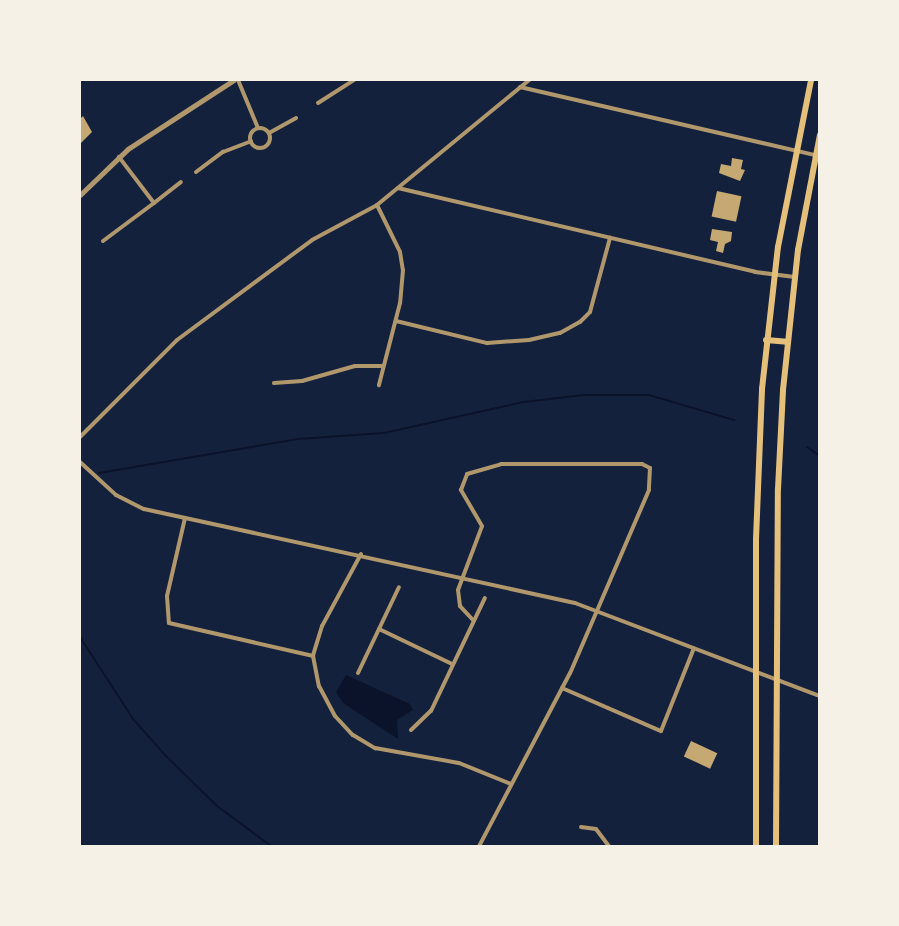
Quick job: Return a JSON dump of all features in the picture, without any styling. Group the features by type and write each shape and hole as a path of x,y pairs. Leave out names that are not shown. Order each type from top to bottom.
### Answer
{"main road":[{"path":"756,846 758,467 766,340 794,151 811,80"},
{"path":"776,846 778,468 787,342 795,277 819,135"},
{"path":"766,340 787,342"}],"street":[{"path":"80,195 119,156 236,80 258,128 269,133"},
{"path":"318,103 354,80"},
{"path":"80,437 177,340 312,240 377,205 529,80"},
{"path":"520,87 815,155"},
{"path":"251,141 257,147 265,147 269,133 296,118"},
{"path":"196,172 224,152 251,141 258,128"},
{"path":"119,156 154,202"},
{"path":"103,241 181,182"},
{"path":"398,188 610,238 795,277"},
{"path":"377,205 403,264 396,321 379,385"},
{"path":"396,321 487,343 529,340 560,333 590,312 610,238"},
{"path":"274,382 302,381 356,366 383,366"},
{"path":"80,462 125,501 185,518 462,576 598,610 819,696"},
{"path":"473,620 460,606 462,576 482,529 480,517 461,490 463,479 471,471 501,464 648,465 652,476 649,490 598,610 562,688 479,846"},
{"path":"185,518 167,596 169,623 313,656"},
{"path":"361,554 322,626 313,656 328,706 363,742 390,753 459,763 511,784"},
{"path":"358,673 399,587"},
{"path":"411,730 431,711 485,598"},
{"path":"379,629 452,664"},
{"path":"562,688 661,731 694,648"},
{"path":"581,827 597,829 609,846"}],"water":[{"path":"346,675 410,704 413,710 397,720 398,739 343,703 336,692"}],"building":[{"path":"83,116 92,132 80,144 80,119"},
{"path":"732,158 743,160 741,169 745,170 740,181 719,173 721,164 731,166"},
{"path":"717,191 741,196 736,222 712,216"},
{"path":"712,229 732,232 731,241 725,244 723,253 716,251 718,242 710,240"},
{"path":"691,741 717,753 710,769 684,756"}],"waterway":[{"path":"99,473 298,439 384,433 524,402 584,395 649,395 734,420"},
{"path":"807,447 820,456"},
{"path":"80,637 133,719 166,756 217,806 271,846"}]}
